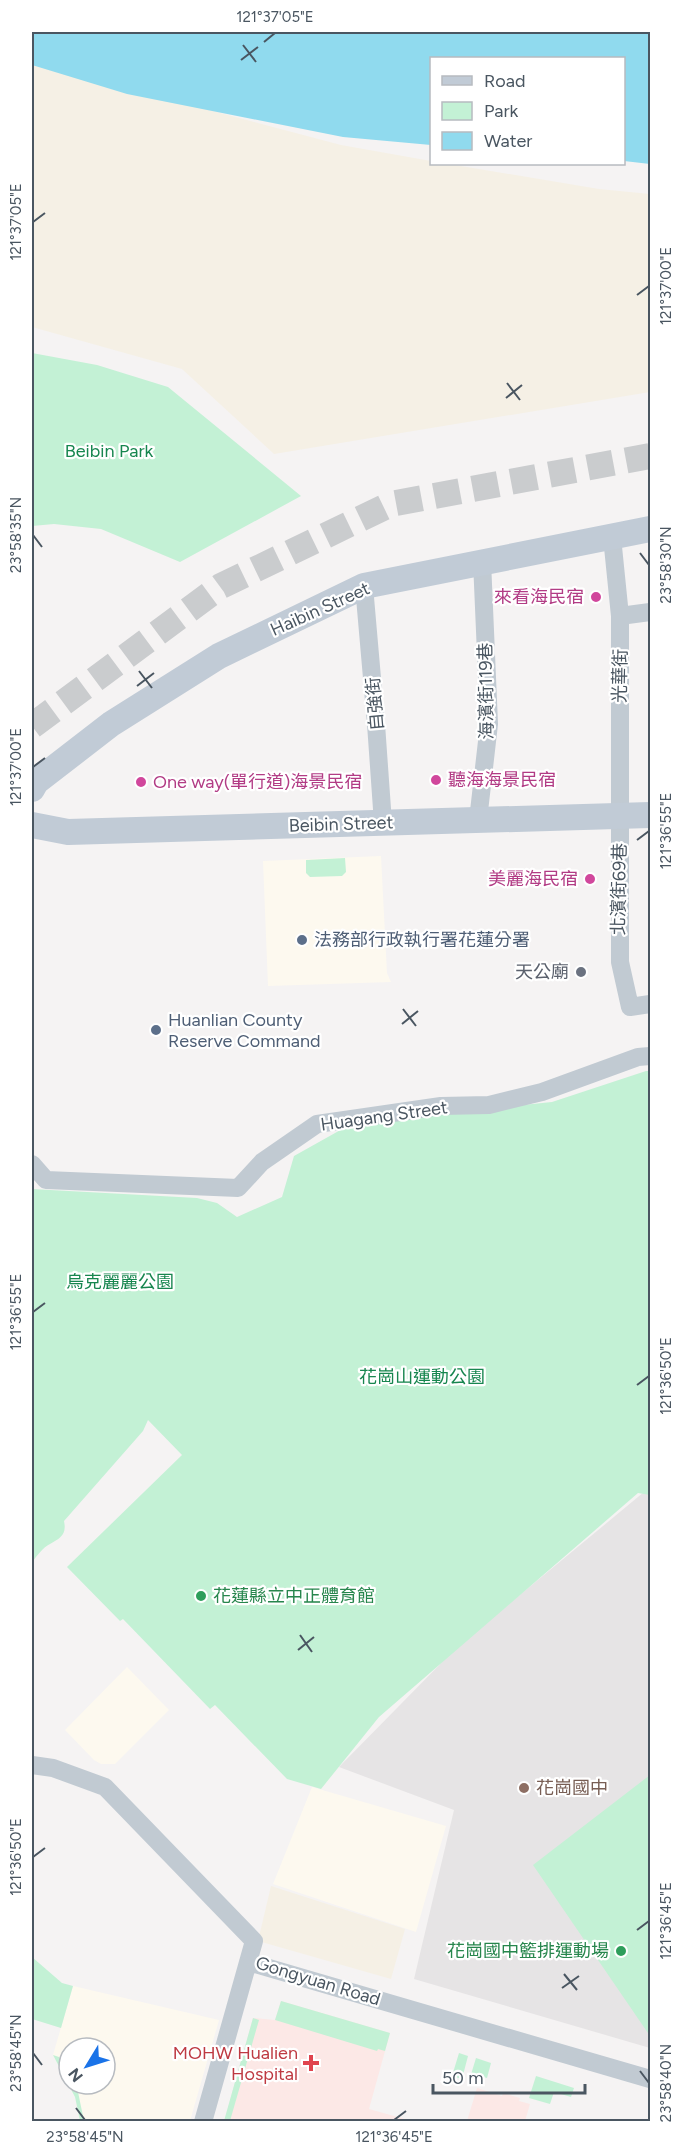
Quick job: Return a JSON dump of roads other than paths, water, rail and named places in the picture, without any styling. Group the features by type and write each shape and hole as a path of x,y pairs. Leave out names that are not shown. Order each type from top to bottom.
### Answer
{"main road":[{"name":"Haibin Street","path":"32,789 36,782 111,724 219,656 364,586 651,529"},
{"name":"Beibin Street","path":"32,825 68,832 651,815"}],"street":[{"name":"光華街","path":"612,537 620,616 620,816"},
{"name":"海濱街119巷","path":"478,820 489,724 482,561"},
{"name":"自強街","path":"364,586 383,823"},
{"path":"620,616 651,612"},
{"name":"北濱街69巷","path":"620,816 620,962 630,1006 651,1004"},
{"name":"Huagang Street","path":"32,1164 46,1180 238,1188 262,1162 317,1124 441,1106 489,1105 542,1092 638,1057 651,1056"},
{"name":"Gongyuan Road","path":"32,1765 53,1768 105,1787 254,1941 248,1962 651,2079"},
{"path":"203,2121 248,1962"}],"water":[{"path":"32,32 650,32 650,164 625,161 625,57 430,57 430,145 343,137 127,94 32,65"}],"tunnel":[{"path":"32,726 221,586 391,504 650,456"}],"place":[{"name":"來看海民宿","path":"596,597"},
{"name":"聽海海景民宿","path":"436,780"},
{"name":"One way(單行道)海景民宿","path":"141,782"},
{"name":"美麗海民宿","path":"590,879"},
{"name":"法務部行政執行署花蓮分署","path":"302,940"},
{"name":"天公廟","path":"581,972"},
{"name":"Huanlian County Reserve Command","path":"156,1030"},
{"name":"花蓮縣立中正體育館","path":"201,1596"},
{"name":"花崗國中","path":"524,1788"},
{"name":"花崗國中籃排運動場","path":"621,1951"},
{"name":"MOHW Hualien Hospital","path":"311,2063"}],"park label":[{"name":"Beibin Park","path":"109,451"},
{"name":"烏克麗麗公園","path":"120,1282"},
{"name":"花崗山運動公園","path":"422,1377"}]}
